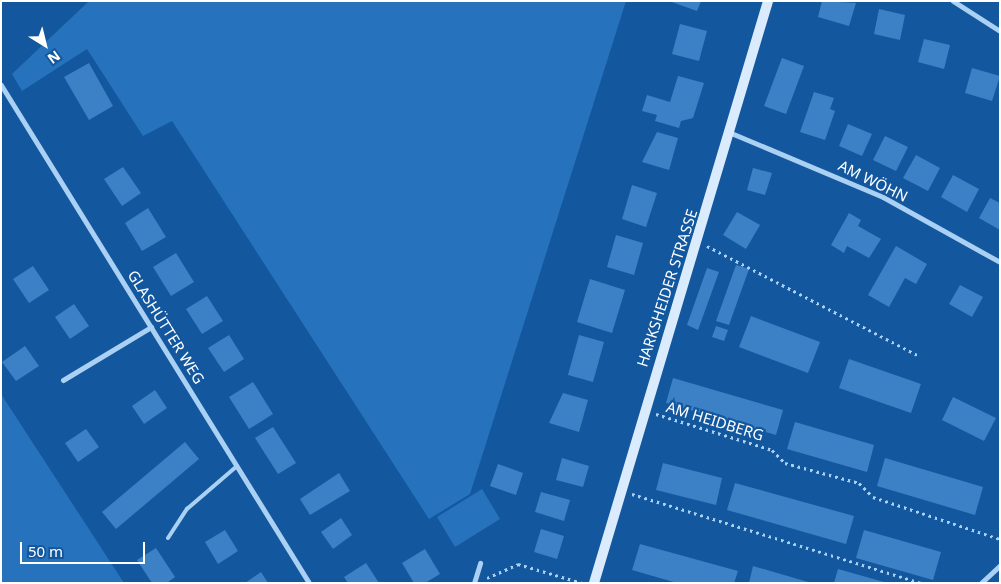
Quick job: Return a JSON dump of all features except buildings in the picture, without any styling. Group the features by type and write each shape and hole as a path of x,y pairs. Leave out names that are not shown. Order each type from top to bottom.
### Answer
{"street":[{"name":"HARKSHEIDER STRASSE","path":"594,583 698,242 768,1"},
{"path":"953,1 1000,30"},
{"name":"GLASHÜTTER WEG","path":"1,84 309,583"},
{"name":"AM WÖHN","path":"730,133 883,198 1000,262"},
{"path":"62,380 150,326"},
{"path":"474,583 480,563"},
{"path":"981,583 1000,565"}],"lane":[{"path":"168,538 187,509 237,466"}],"path":[{"path":"698,242 919,356"},
{"name":"AM HEIDBERG","path":"645,411 772,450 785,463 859,484 874,497 1000,538"},
{"path":"622,491 922,583"},
{"path":"474,583 518,564 582,583"}],"shaded area":[{"path":"89,1 626,1 470,494 429,519 172,121 143,136 87,49 22,91 12,74"},
{"path":"1,394 124,583 1,583"},
{"path":"482,489 500,519 455,547 437,517"}]}
